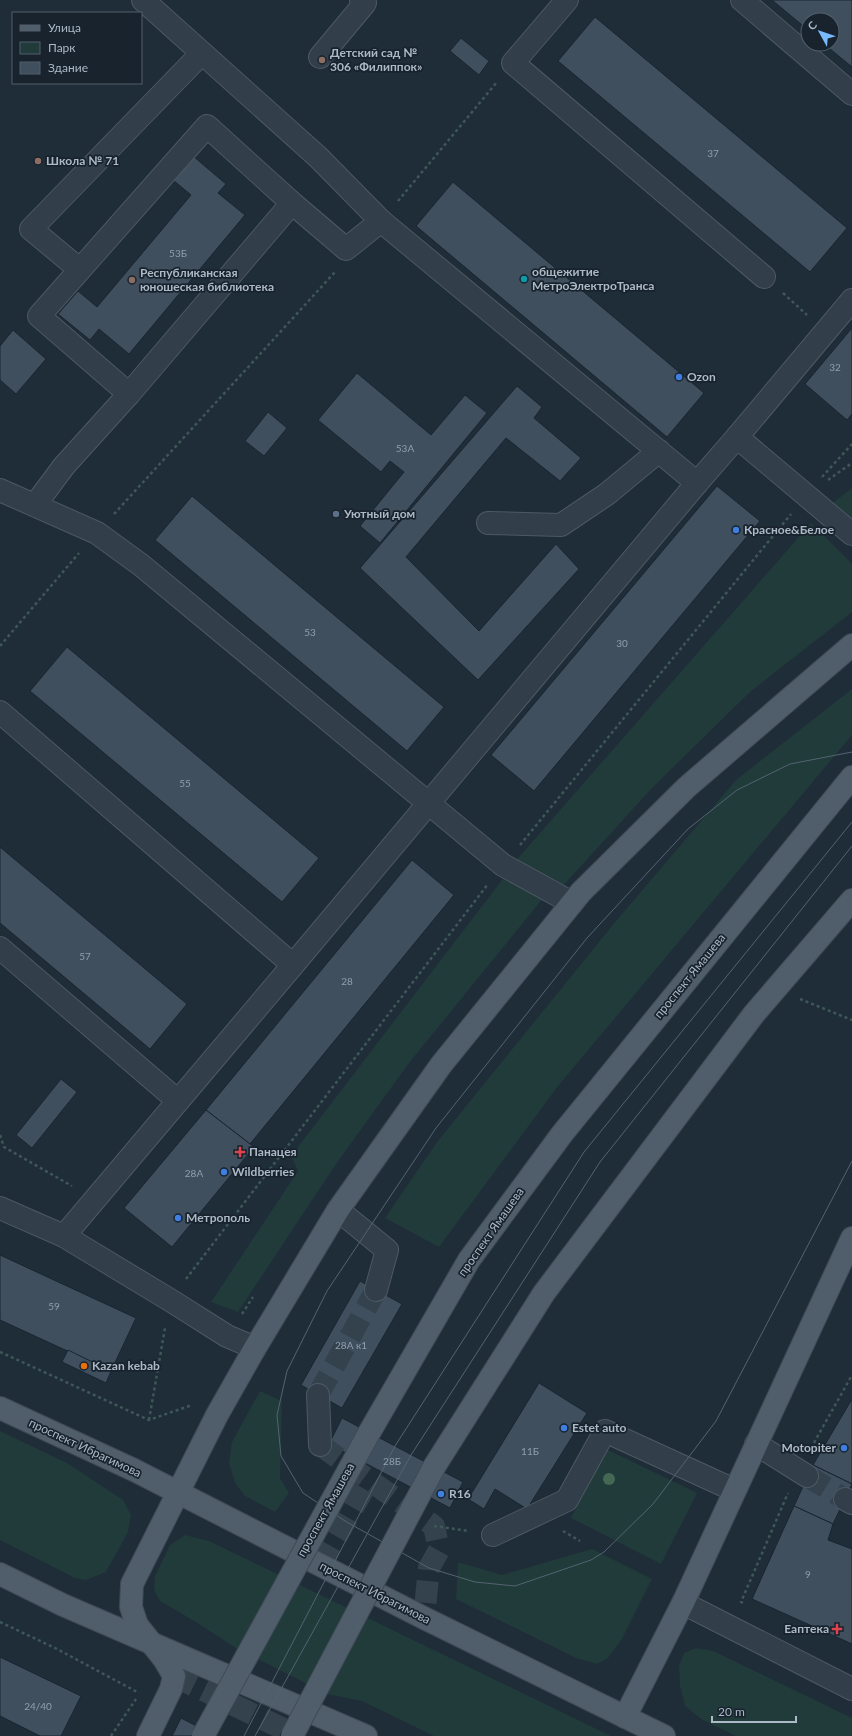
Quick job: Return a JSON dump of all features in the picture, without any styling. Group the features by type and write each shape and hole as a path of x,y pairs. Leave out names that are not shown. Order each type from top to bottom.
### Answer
{"main road":[{"path":"148,1736 172,1689 174,1676 164,1659 137,1625 131,1607 132,1584 217,1415 255,1348 338,1210 441,1065 581,892 687,787 852,646"},
{"name":"проспект Ямашева","path":"203,1736 369,1433 469,1260 562,1134 852,777"},
{"path":"292,1736 434,1467 544,1293 754,1014 852,900"},
{"path":"625,1717 683,1603 852,1238"},
{"name":"проспект Ибрагимова","path":"0,1408 134,1470 424,1618 664,1736"},
{"path":"0,1574 151,1643 366,1736"}],"lane":[{"path":"143,0 318,156 382,221 697,483"},
{"path":"320,57 365,3 361,0"},
{"path":"567,0 513,63 764,277"},
{"path":"742,0 852,94"},
{"path":"79,269 30,229 202,53"},
{"path":"129,394 39,316 207,126 292,203 346,248 382,221"},
{"path":"35,505 64,466 129,394 292,203"},
{"path":"64,1236 852,300"},
{"path":"737,437 852,534"},
{"path":"488,523 561,524 607,494 659,451"},
{"path":"0,490 97,533 141,565 503,865 572,904"},
{"path":"0,712 293,965"},
{"path":"0,948 178,1100"},
{"path":"0,1208 64,1236 227,1336 255,1348"},
{"path":"338,1210 387,1250 376,1290"},
{"path":"318,1395 320,1445"},
{"path":"493,1535 567,1500 605,1431 734,1490"},
{"path":"756,1444 802,1473"},
{"path":"683,1603 852,1689"}],"path":[{"path":"382,221 513,63"},
{"path":"0,646 97,533 338,268"},
{"path":"764,277 826,331"},
{"path":"0,1352 149,1420 170,1300 503,865 806,495 852,444"},
{"path":"796,997 852,1020"},
{"path":"0,1135 4,1147 95,1199"},
{"path":"748,1606 741,1602 802,1473 852,1375"},
{"path":"434,1526 493,1535"},
{"path":"0,1622 55,1648 140,1693 111,1736"}],"green space":[{"path":"852,488 852,523 830,505"},
{"path":"811,523 852,564 852,612 750,692 653,787 560,889 513,864"},
{"path":"852,689 852,735 558,1086 439,1247 385,1218 437,1142 616,921 736,780"},
{"path":"505,876 544,897 409,1063 336,1164 238,1312 211,1302 298,1171 291,1156"},
{"path":"260,1391 282,1401 280,1478 289,1493 275,1512 245,1496 235,1483 229,1463 232,1442"},
{"path":"0,1431 67,1463 123,1500 131,1515 128,1532 106,1572 86,1580 75,1578 0,1540"},
{"path":"606,1449 697,1493 661,1564 571,1518"},
{"path":"185,1535 209,1541 611,1736 434,1736 362,1701 327,1694 234,1647 160,1601 154,1589 155,1576 170,1545"},
{"path":"592,1549 652,1579 622,1639 608,1658 597,1664 576,1658 456,1599 458,1562 502,1575"},
{"path":"696,1648 713,1651 852,1718 852,1736 736,1736 701,1719 685,1706 680,1686 679,1666 684,1653"}],"building":[{"path":"772,0 852,0 852,67 834,52 840,52 840,12 800,12 800,23"},
{"path":"595,17 847,228 810,272 558,61"},
{"path":"461,38 489,61 479,75 450,51"},
{"path":"193,156 226,184 218,193 245,215 129,354 99,329 90,340 58,314 78,291 97,307 191,195 173,180"},
{"name":"общежитие МетроЭлектроТранса","path":"453,182 704,393 667,437 416,226"},
{"path":"852,328 852,414 847,420 805,384"},
{"path":"13,330 46,359 16,394 0,380 0,346"},
{"path":"357,373 431,435 465,395 487,413 380,543 360,526 404,472 390,461 381,472 318,420"},
{"path":"517,386 542,407 534,418 581,458 560,481 506,438 406,557 479,631 556,544 579,569 478,680 360,568"},
{"path":"268,412 287,428 264,456 245,441"},
{"path":"717,486 760,521 534,791 491,755"},
{"path":"192,496 444,707 407,751 155,540"},
{"path":"67,647 319,858 282,902 30,691"},
{"path":"0,847 187,1004 150,1049 0,923"},
{"path":"412,860 454,895 250,1144 206,1110"},
{"path":"61,1079 77,1092 32,1148 16,1135"},
{"path":"206,1110 254,1147 172,1247 124,1208"},
{"path":"0,1255 136,1318 111,1371 0,1320"},
{"path":"360,1281 402,1304 342,1408 301,1385"},
{"path":"68,1350 111,1371 106,1383 62,1362"},
{"path":"539,1383 587,1413 527,1509 495,1489 484,1509 468,1499"},
{"path":"852,1399 852,1484 813,1465"},
{"path":"342,1418 463,1482 450,1508 329,1444"},
{"path":"813,1465 852,1484 833,1524 794,1506"},
{"path":"794,1506 833,1524 828,1540 852,1549 852,1644 752,1599"},
{"path":"0,1657 81,1696 61,1736 40,1736 0,1716"},
{"path":"181,1718 216,1736 172,1736"}],"tunnel":[{"path":"318,1395 376,1290"},
{"path":"320,1445 434,1526 439,1550 429,1568 424,1618"},
{"path":"807,1476 845,1499"},
{"path":"320,1565 369,1480"},
{"path":"174,1676 298,1736"}],"tram line":[{"path":"852,752 790,764 737,790 688,829 587,938 436,1128 327,1291 287,1371 277,1415 281,1456 303,1493 345,1521 429,1568 475,1582 515,1586 591,1560 604,1552 653,1504 716,1421 852,1161"},
{"path":"244,1736 395,1446 584,1152 852,822"},
{"path":"255,1736 411,1455 600,1162 852,846"}],"place":[{"name":"Детский сад № 306 «Филиппок»","path":"322,60"},
{"name":"Школа № 71","path":"38,161"},
{"name":"общежитие МетроЭлектроТранса","path":"524,279"},
{"name":"Республиканская юношеская библиотека","path":"132,280"},
{"name":"Ozon","path":"679,377"},
{"name":"Уютный дом","path":"336,514"},
{"name":"Красное&Белое","path":"736,530"},
{"name":"Панацея","path":"240,1152"},
{"name":"Wildberries","path":"224,1172"},
{"name":"Метрополь","path":"178,1218"},
{"name":"Kazan kebab","path":"84,1366"},
{"name":"Estet auto","path":"564,1428"},
{"name":"Motopiter","path":"844,1448"},
{"name":"R16","path":"441,1494"},
{"name":"Еаптека","path":"837,1629"}]}
